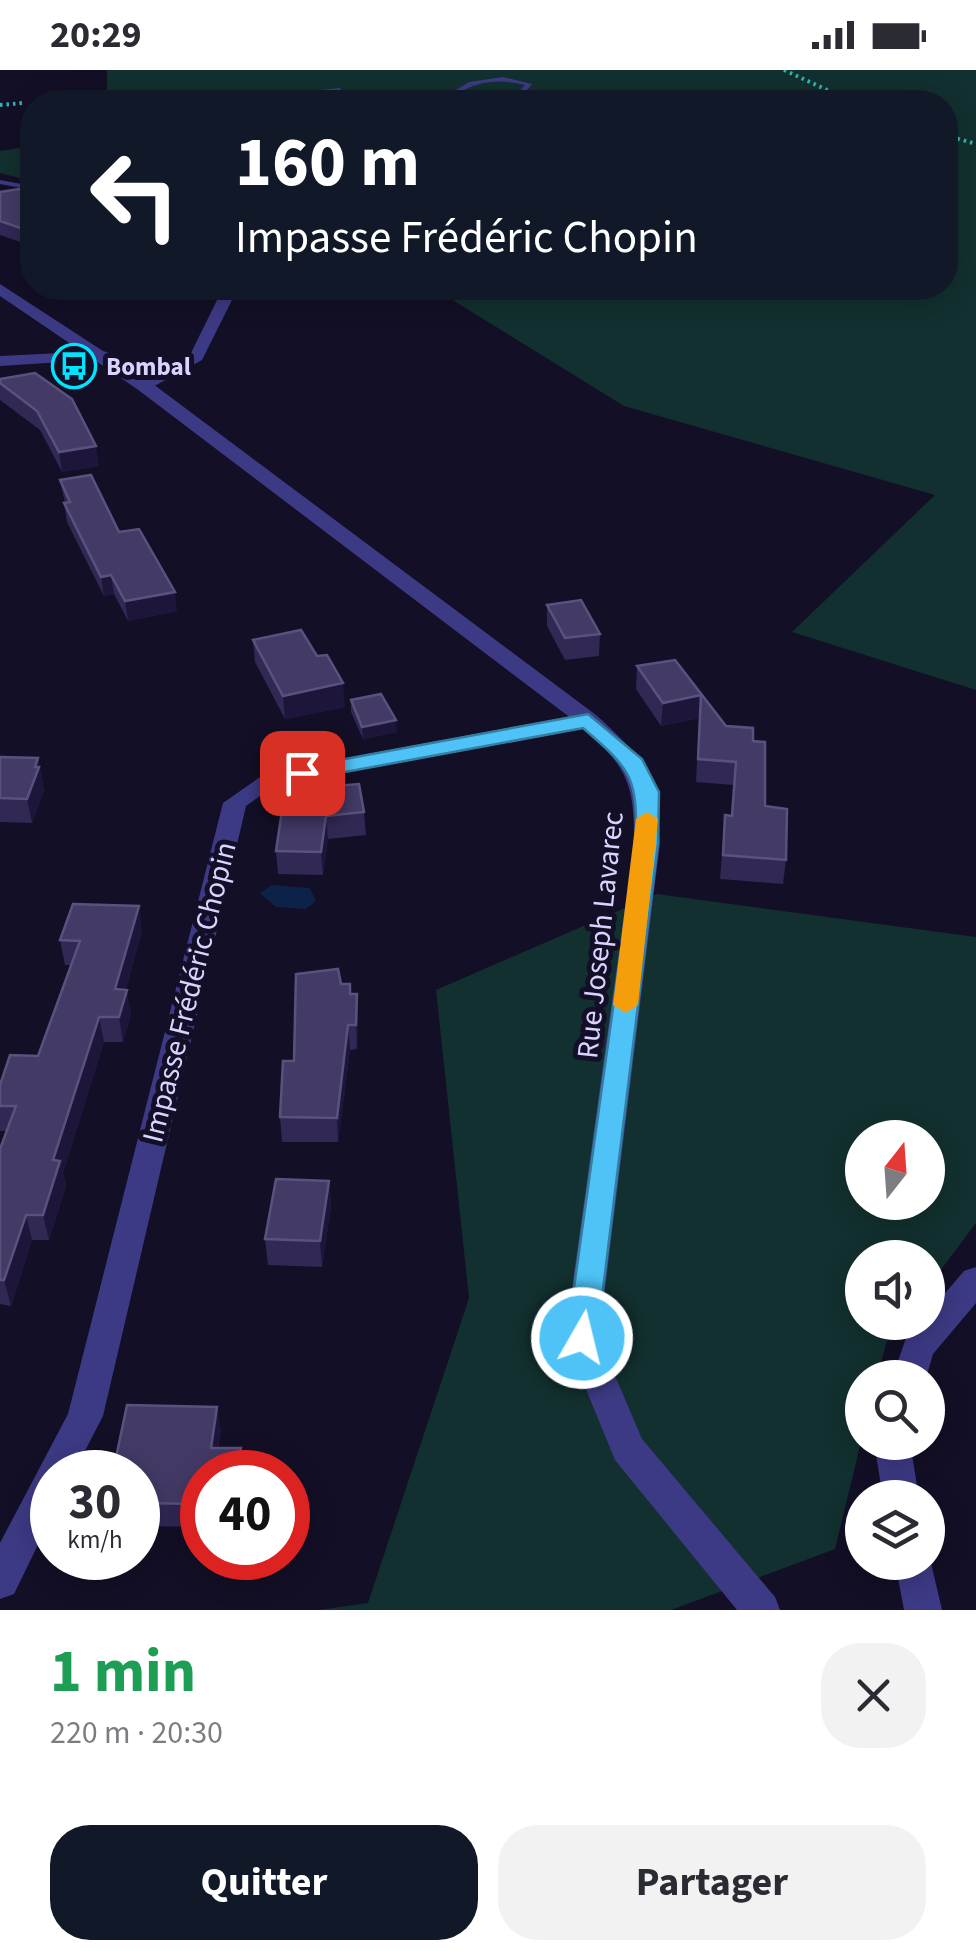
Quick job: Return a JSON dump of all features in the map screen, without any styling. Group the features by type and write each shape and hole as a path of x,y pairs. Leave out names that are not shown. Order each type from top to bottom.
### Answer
{"street":[{"name":"Rue Joseph Lavarec","path":"0,290 144,385 588,720 631,759 648,792 647,843 582,1338 628,1449 760,1610"},
{"path":"144,385 189,366 206,353 226,300"},
{"path":"0,361 103,356"},
{"name":"Impasse Frédéric Chopin","path":"68,1450 86,1416 235,803 266,780 588,720"},
{"path":"915,1360 918,1348 976,1280"},
{"path":"0,1581 30,1523"},
{"path":"917,1580 923,1610"}],"lane":[{"path":"457,90 483,78 529,84 524,90"}],"path":[{"path":"784,70 827,90"}],"green space":[{"path":"107,70 976,70 976,690 792,632 935,495 624,406 452,300 958,300 958,90 107,90"},
{"path":"20,148 20,178 0,173 0,151"},
{"path":"657,894 976,937 976,1223 945,1264 945,1240 845,1240 845,1340 888,1340 882,1360 845,1360 845,1460 857,1460 852,1480 845,1480 845,1508 835,1549 671,1610 319,1610 368,1603 469,1298 436,990"}],"water":[{"path":"272,885 310,888 316,901 306,909 276,907 260,893"}],"building":[{"path":"20,189 20,228 0,221 0,192"},
{"path":"35,373 72,399 96,446 59,452 37,411 0,383 0,379"},
{"path":"91,475 119,532 139,529 175,592 125,601 111,575 101,577 64,503 70,502 60,480"},
{"path":"581,600 600,634 565,638 547,605"},
{"path":"301,630 317,656 327,655 343,683 283,696 253,640"},
{"path":"675,660 726,726 753,728 753,741 765,742 765,806 787,809 786,860 723,855 725,815 732,816 736,762 698,759 701,695 663,703 637,666"},
{"path":"381,694 396,720 362,727 351,700"},
{"path":"0,757 38,758 35,767 39,767 27,799 0,798"},
{"path":"359,784 364,812 326,816 321,852 276,851 285,790"},
{"path":"73,904 139,906 115,989 127,990 119,1017 99,1017 53,1160 60,1161 43,1215 26,1215 4,1280 0,1280 0,1149 16,1106 0,1106 0,1085 10,1055 38,1056 80,941 60,940"},
{"path":"338,969 341,984 350,984 350,994 357,994 356,1025 348,1025 337,1118 280,1117 283,1061 294,1061 296,974"},
{"path":"276,1179 329,1181 320,1241 265,1239"},
{"path":"127,1405 217,1407 211,1448 241,1448 180,1450 180,1504 160,1503 160,1450 118,1450"}],"slow traffic":[{"path":"626,1005 647,819"}],"place":[{"name":"Bombal","path":"74,366"}],"route":[{"path":"302,773 588,720 631,759 648,792 647,843 582,1338"}]}
